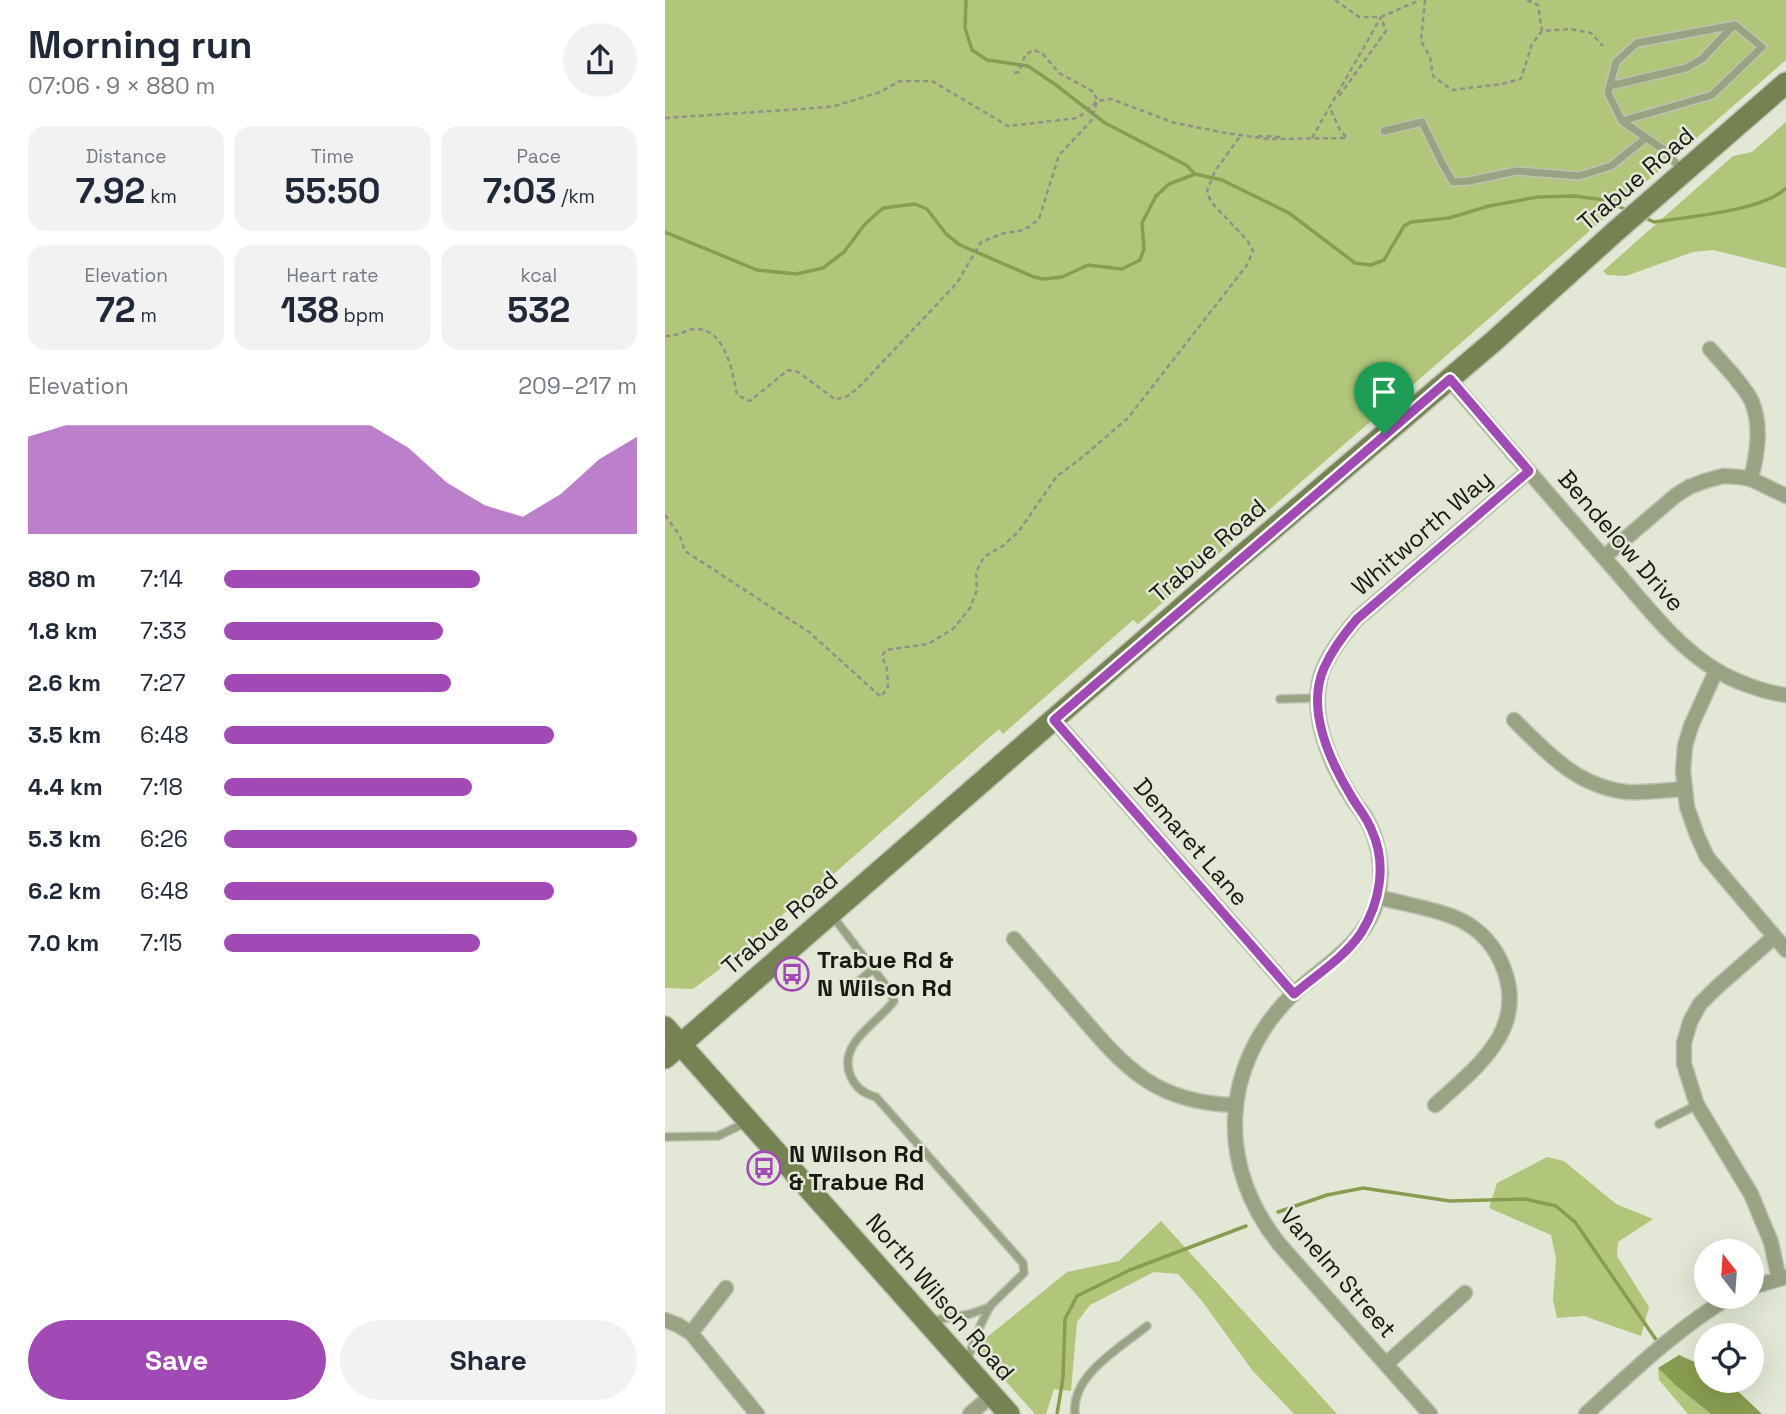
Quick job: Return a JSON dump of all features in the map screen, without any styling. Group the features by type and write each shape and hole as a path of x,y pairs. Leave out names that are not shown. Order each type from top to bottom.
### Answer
{"main road":[{"name":"Trabue Road","path":"673,1051 1494,341 1786,83"},
{"name":"North Wilson Road","path":"665,1027 673,1051 749,1120 1009,1414"}],"street":[{"path":"1710,349 1748,396 1754,409 1758,433 1751,479"},
{"name":"Bendelow Drive","path":"1450,379 1604,558 1686,648 1716,671 1747,684 1786,695"},
{"name":"Whitworth Way","path":"1235,1105 1246,1063 1268,1024 1294,994 1341,955 1360,935 1378,897 1380,866 1373,831 1328,754 1320,724 1318,698 1323,670 1344,634 1357,619 1529,471"},
{"path":"1604,558 1689,487 1723,476 1751,479 1786,496"},
{"path":"1716,671 1685,746 1684,789 1691,821 1707,857 1786,950"},
{"name":"Demaret Lane","path":"1054,720 1294,994"},
{"path":"1514,720 1540,747 1569,771 1589,782 1629,792 1684,789"},
{"path":"1378,897 1451,916 1480,932 1497,954 1508,980 1509,1010 1506,1025 1499,1038 1482,1062 1435,1105"},
{"path":"1764,1284 1783,1278 1770,1242 1751,1195 1697,1105 1683,1064 1684,1043 1690,1022 1700,1004 1774,937"},
{"path":"1014,939 1112,1053 1133,1072 1186,1100 1213,1105 1235,1105"},
{"name":"Vanelm Street","path":"1235,1105 1236,1146 1240,1165 1264,1225 1430,1414"},
{"path":"691,1333 726,1288"},
{"path":"1386,1364 1465,1293"},
{"path":"1585,1414 1653,1353 1709,1309"},
{"path":"665,1321 691,1333 757,1414"},
{"path":"970,1414 992,1395"}],"lane":[{"path":"1610,86 1686,68 1702,58 1735,25"},
{"path":"1622,121 1712,94 1762,47 1735,25 1637,43 1616,62 1608,93 1622,121 1664,150 1684,172"},
{"path":"1384,131 1422,122 1453,182 1516,171 1579,176 1611,166 1646,138"},
{"path":"1280,699 1318,698"},
{"path":"831,914 890,991 894,1001 851,1045 847,1062 851,1076 858,1088 876,1097 1023,1263 1024,1273 991,1307 981,1324 966,1364"},
{"path":"847,990 873,969"},
{"path":"1659,1124 1697,1105"},
{"path":"665,1137 718,1136 749,1120"},
{"path":"928,1321 970,1314 991,1307"},
{"path":"1075,1414 1079,1388 1092,1371 1147,1326"}],"path":[{"path":"1335,0 1359,17 1381,17 1423,0 1420,41 1430,57 1433,76 1452,90 1521,79 1532,44 1542,32 1570,29 1591,33 1602,46"},
{"path":"1527,0 1538,5 1542,32"},
{"path":"1330,108 1386,31 1381,17"},
{"path":"1312,138 1381,17"},
{"path":"665,336 674,337 687,330 700,329 717,337 734,374 737,395 750,401 788,370 798,372 836,400 848,396 957,284 981,242 992,236 1017,232 1039,219 1059,155 1091,121 1097,101 1094,92 1059,73 1042,53 1033,50 1025,55 1019,72 1013,73"},
{"path":"665,118 835,106 880,92 900,81 932,81 1008,125 1078,118 1097,101 1111,99 1175,123 1241,135 1268,139 1347,138 1340,130 1330,108"},
{"path":"665,514 680,536 685,551 809,632 881,697 888,687 887,669 882,656 886,650 928,644 953,629 970,608 977,590 976,572 984,557 1004,545 1019,531 1057,476 1128,418 1247,265 1253,251 1247,240 1211,202 1207,191 1215,170 1241,135"}],"shaded area":[{"path":"665,0 1786,0 1786,60 1138,624 1133,620 1003,734 999,729 804,900 802,898 716,972 693,989 665,988"},
{"path":"1786,122 1786,268 1713,250 1693,252 1626,276 1607,275 1603,271 1733,156 1752,152"},
{"path":"1547,1157 1564,1161 1616,1204 1653,1219 1618,1242 1617,1256 1649,1307 1641,1336 1584,1316 1557,1318 1553,1300 1556,1259 1551,1235 1489,1208 1497,1183"},
{"path":"1161,1221 1337,1414 1294,1414 1252,1370 1202,1301 1178,1274 1154,1272 1090,1305 1077,1322 1071,1391 1054,1389 1046,1414 1035,1414 975,1347 1067,1272 1119,1261"},
{"path":"1679,1355 1694,1362 1694,1393 1740,1393 1762,1414 1711,1414 1658,1368"},
{"path":"1658,1368 1711,1414 1688,1414 1659,1380"}],"waterway":[{"path":"966,0 965,28 972,50 987,60 1028,66 1105,123 1186,165 1194,173"},
{"path":"665,232 757,270 796,274 823,268 844,252 865,224 883,208 915,204 927,209 946,234 960,245 1044,279 1062,277 1088,265 1122,269 1140,260 1144,249 1142,223 1156,196 1169,184 1195,174 1222,180 1289,213 1355,263 1371,265 1384,260 1404,226 1411,222 1449,218 1489,206 1538,197 1575,196 1604,200 1629,211"},
{"path":"1643,217 1654,222 1724,212 1760,202 1786,188"},
{"path":"1278,1212 1327,1195 1363,1188 1450,1201 1525,1199 1556,1206 1575,1222 1659,1344"},
{"path":"1057,1414 1063,1378 1065,1319 1077,1296 1130,1270 1246,1226"}],"place":[{"name":"Trabue Rd & N Wilson Rd","path":"792,974"},
{"name":"N Wilson Rd & Trabue Rd","path":"764,1168"}],"route":[{"path":"1450,379 1529,471 1357,619 1334,649 1323,670 1318,698 1320,724 1328,754 1373,831 1380,866 1378,897 1360,935 1348,949 1294,994 1054,720 1384,434 1450,379"}]}
